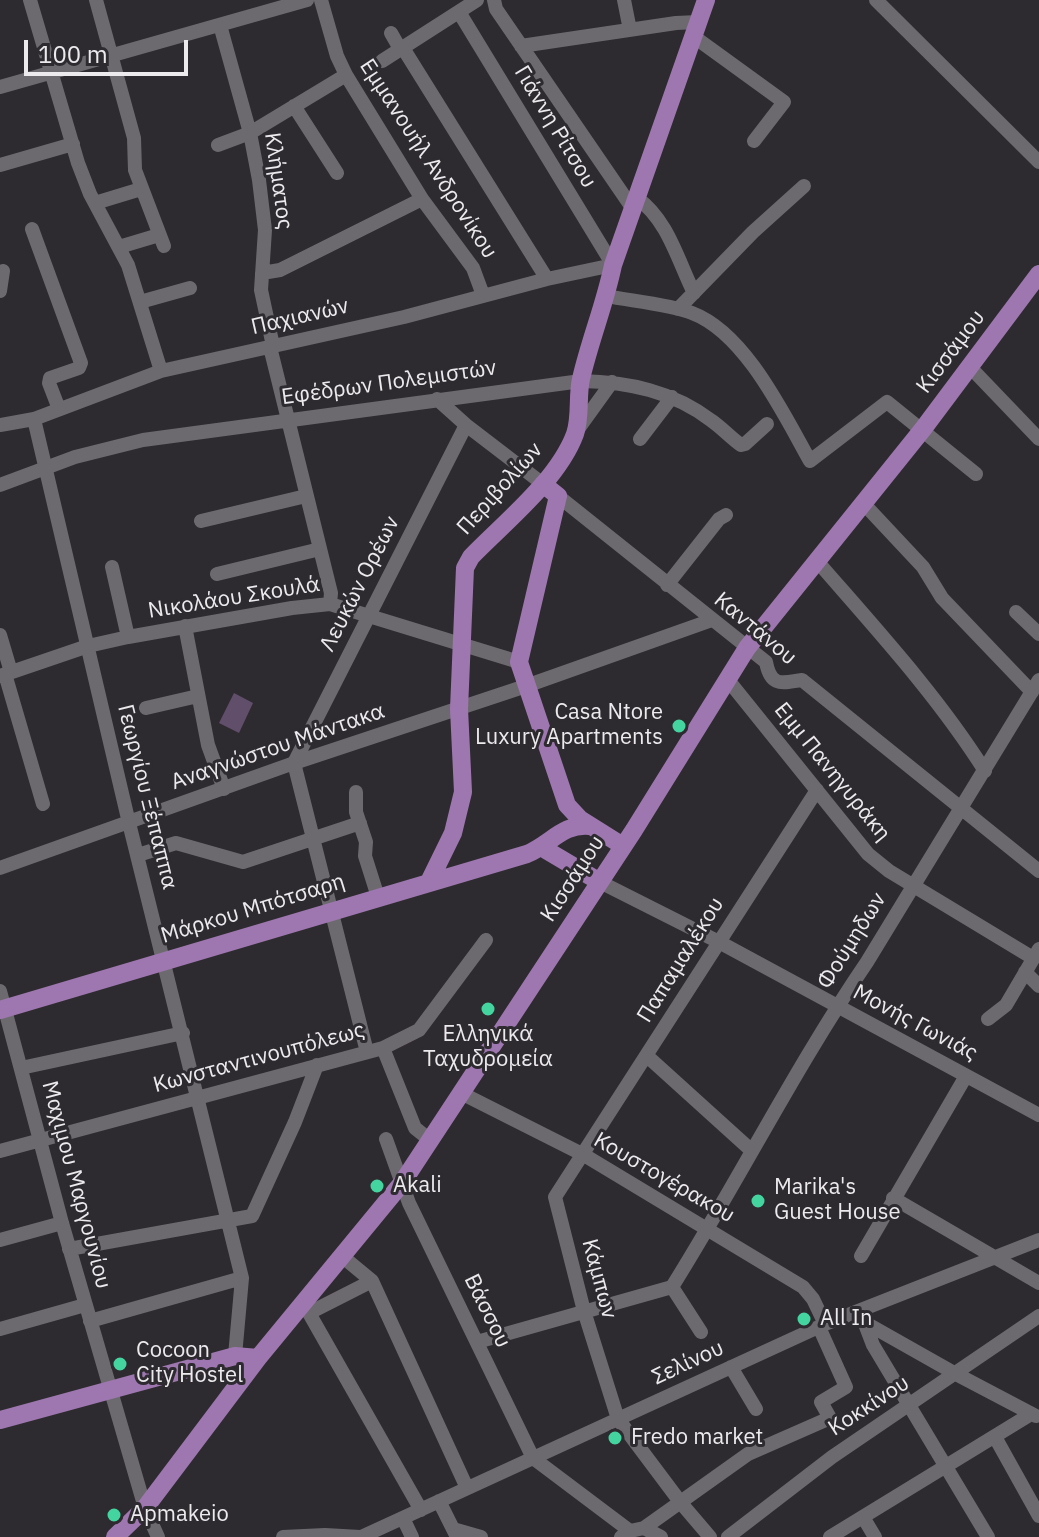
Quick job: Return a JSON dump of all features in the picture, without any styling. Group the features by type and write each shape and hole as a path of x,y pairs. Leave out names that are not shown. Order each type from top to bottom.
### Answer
{"main road":[{"name":"Περιβολίων","path":"429,882 450,841 460,810 463,772 459,709 465,568 471,557 550,490 576,432 581,381 613,265 706,0"},
{"name":"Κισσάμου","path":"115,1537 145,1508 258,1358 305,1310 402,1183 600,882 747,648 923,429 1039,274"},
{"path":"550,490 519,662 567,805 573,814 623,846"},
{"path":"567,805 557,838 600,882"},
{"name":"Μάρκου Μπότσαρη","path":"2,1004 165,961 519,856 590,826"},
{"path":"0,1420 235,1356 258,1358"}],"street":[{"path":"30,0 78,163 119,247 161,371"},
{"path":"96,0 134,138 135,170 162,241 119,247"},
{"path":"0,87 307,0"},
{"name":"Εμμανουήλ Ανδρονίκου","path":"321,0 337,56 346,75 422,199 473,268 483,295"},
{"path":"382,61 477,0"},
{"path":"494,0 496,9 521,46 635,204 646,204 667,233 694,293"},
{"path":"624,0 630,30"},
{"path":"876,0 1039,162"},
{"name":"Γιάννη Ρίτσου","path":"459,12 613,265"},
{"name":"Κλήματος","path":"220,25 250,133 259,180 265,230 261,290 271,346 331,593 330,604"},
{"path":"521,46 630,30 696,29 784,102 754,141"},
{"path":"391,33 547,279"},
{"path":"218,145 250,133 346,75"},
{"path":"294,106 337,173"},
{"path":"0,165 73,144"},
{"path":"678,309 753,232 804,186"},
{"path":"95,203 141,189"},
{"path":"262,273 292,265 422,199"},
{"path":"32,229 81,363 79,368 50,378 59,409"},
{"name":"Παχιανών","path":"0,425 34,419 161,371 404,317 613,265"},
{"path":"0,291 3,271"},
{"path":"140,302 190,288"},
{"path":"606,296 690,312 718,326 742,351 810,461 887,402 976,474"},
{"path":"970,367 1039,439"},
{"name":"Εφέδρων Πολεμιστών","path":"0,485 119,445 287,419 581,381 612,382 672,397 711,420 741,445 767,424"},
{"path":"576,432 612,382"},
{"path":"640,439 672,397"},
{"name":"Καντάνου","path":"437,399 766,662 775,679 788,684 802,680 1039,871"},
{"name":"Γεωργίου Ξέπαππα","path":"34,419 129,823 242,1278 235,1356"},
{"name":"Λευκών Ορέων","path":"294,763 466,425"},
{"path":"201,521 306,496"},
{"path":"864,504 923,567 942,598 1036,686"},
{"path":"667,585 719,519 726,515"},
{"path":"217,574 320,549"},
{"path":"817,561 907,664 963,735 985,771"},
{"path":"112,567 128,637"},
{"name":"Νικολάου Σκουλά","path":"5,674 88,646 128,637 330,604 519,662"},
{"path":"1016,612 1039,634"},
{"name":"Αναγνώστου Μάντακα","path":"0,868 294,763 712,620"},
{"path":"185,626 208,745 224,789"},
{"path":"0,635 5,674 43,804"},
{"name":"Εμμ Πανηγυράκη","path":"728,680 868,854 913,886 1036,954"},
{"name":"Φούμηδων","path":"672,1287 837,1006 1036,686"},
{"path":"146,708 198,696"},
{"path":"294,763 367,1052"},
{"name":"Παπαμαλέκου","path":"584,1155 817,790"},
{"path":"356,792 355,805 366,842 365,856 378,897"},
{"path":"138,855 176,843 243,862 360,823"},
{"name":"Μονής Γωνιάς","path":"600,882 719,942 1039,1115"},
{"name":"Κωνσταντινουπόλεως","path":"0,1151 383,1048 419,1030 486,940"},
{"path":"988,1019 1006,1005 1036,954"},
{"path":"1025,972 1039,986"},
{"name":"Μαχιμου Mαργουνίου","path":"2,1004 85,1305 145,1508 158,1537"},
{"path":"21,1068 183,1033"},
{"path":"383,1048 415,1128 430,1140"},
{"path":"647,1056 752,1151"},
{"path":"69,1249 252,1216 317,1065"},
{"path":"861,1256 966,1076"},
{"name":"Κουστογέρακου","path":"461,1093 584,1155 803,1287 813,1299 846,1387 821,1402 830,1418 748,1454 681,1503"},
{"name":"Βάσσου","path":"386,1139 409,1203 533,1458"},
{"name":"Κάμπων","path":"584,1155 555,1197 584,1311 618,1419 710,1537"},
{"path":"893,1198 1039,1283"},
{"path":"0,1240 62,1223"},
{"name":"Σελίνου","path":"287,1537 361,1537 822,1325 862,1316 1039,1240"},
{"path":"343,1257 372,1281 467,1488"},
{"path":"90,1321 242,1278"},
{"name":"Κισσάμου","path":"305,1310 372,1281"},
{"path":"477,1342 672,1287 701,1332"},
{"path":"0,1329 85,1305"},
{"path":"305,1310 421,1510"},
{"path":"862,1316 956,1374 1036,1415"},
{"path":"862,1316 873,1345 988,1537"},
{"name":"Κοκκίνου","path":"728,1537 832,1457 1039,1316"},
{"path":"731,1367 756,1409"},
{"path":"830,1537 1036,1415"},
{"path":"995,1437 1039,1516"},
{"path":"533,1458 632,1532 661,1537"},
{"path":"439,1501 455,1533 481,1537"},
{"path":"632,1532 681,1503"},
{"path":"863,1517 875,1537"},
{"path":"403,1518 412,1537"}],"shaded area":[{"path":"234,693 253,703 239,733 219,723"}],"place":[{"name":"Casa Ntore Luxury Apartments","path":"679,726"},
{"name":"Ελληνικά Ταχυδρομεία","path":"488,1009"},
{"name":"Akali","path":"377,1186"},
{"name":"Marika's Guest House","path":"758,1201"},
{"name":"All In","path":"804,1319"},
{"name":"Cocoon City Hostel","path":"120,1364"},
{"name":"Fredo market","path":"615,1438"},
{"name":"Apmakeio","path":"114,1515"}]}
